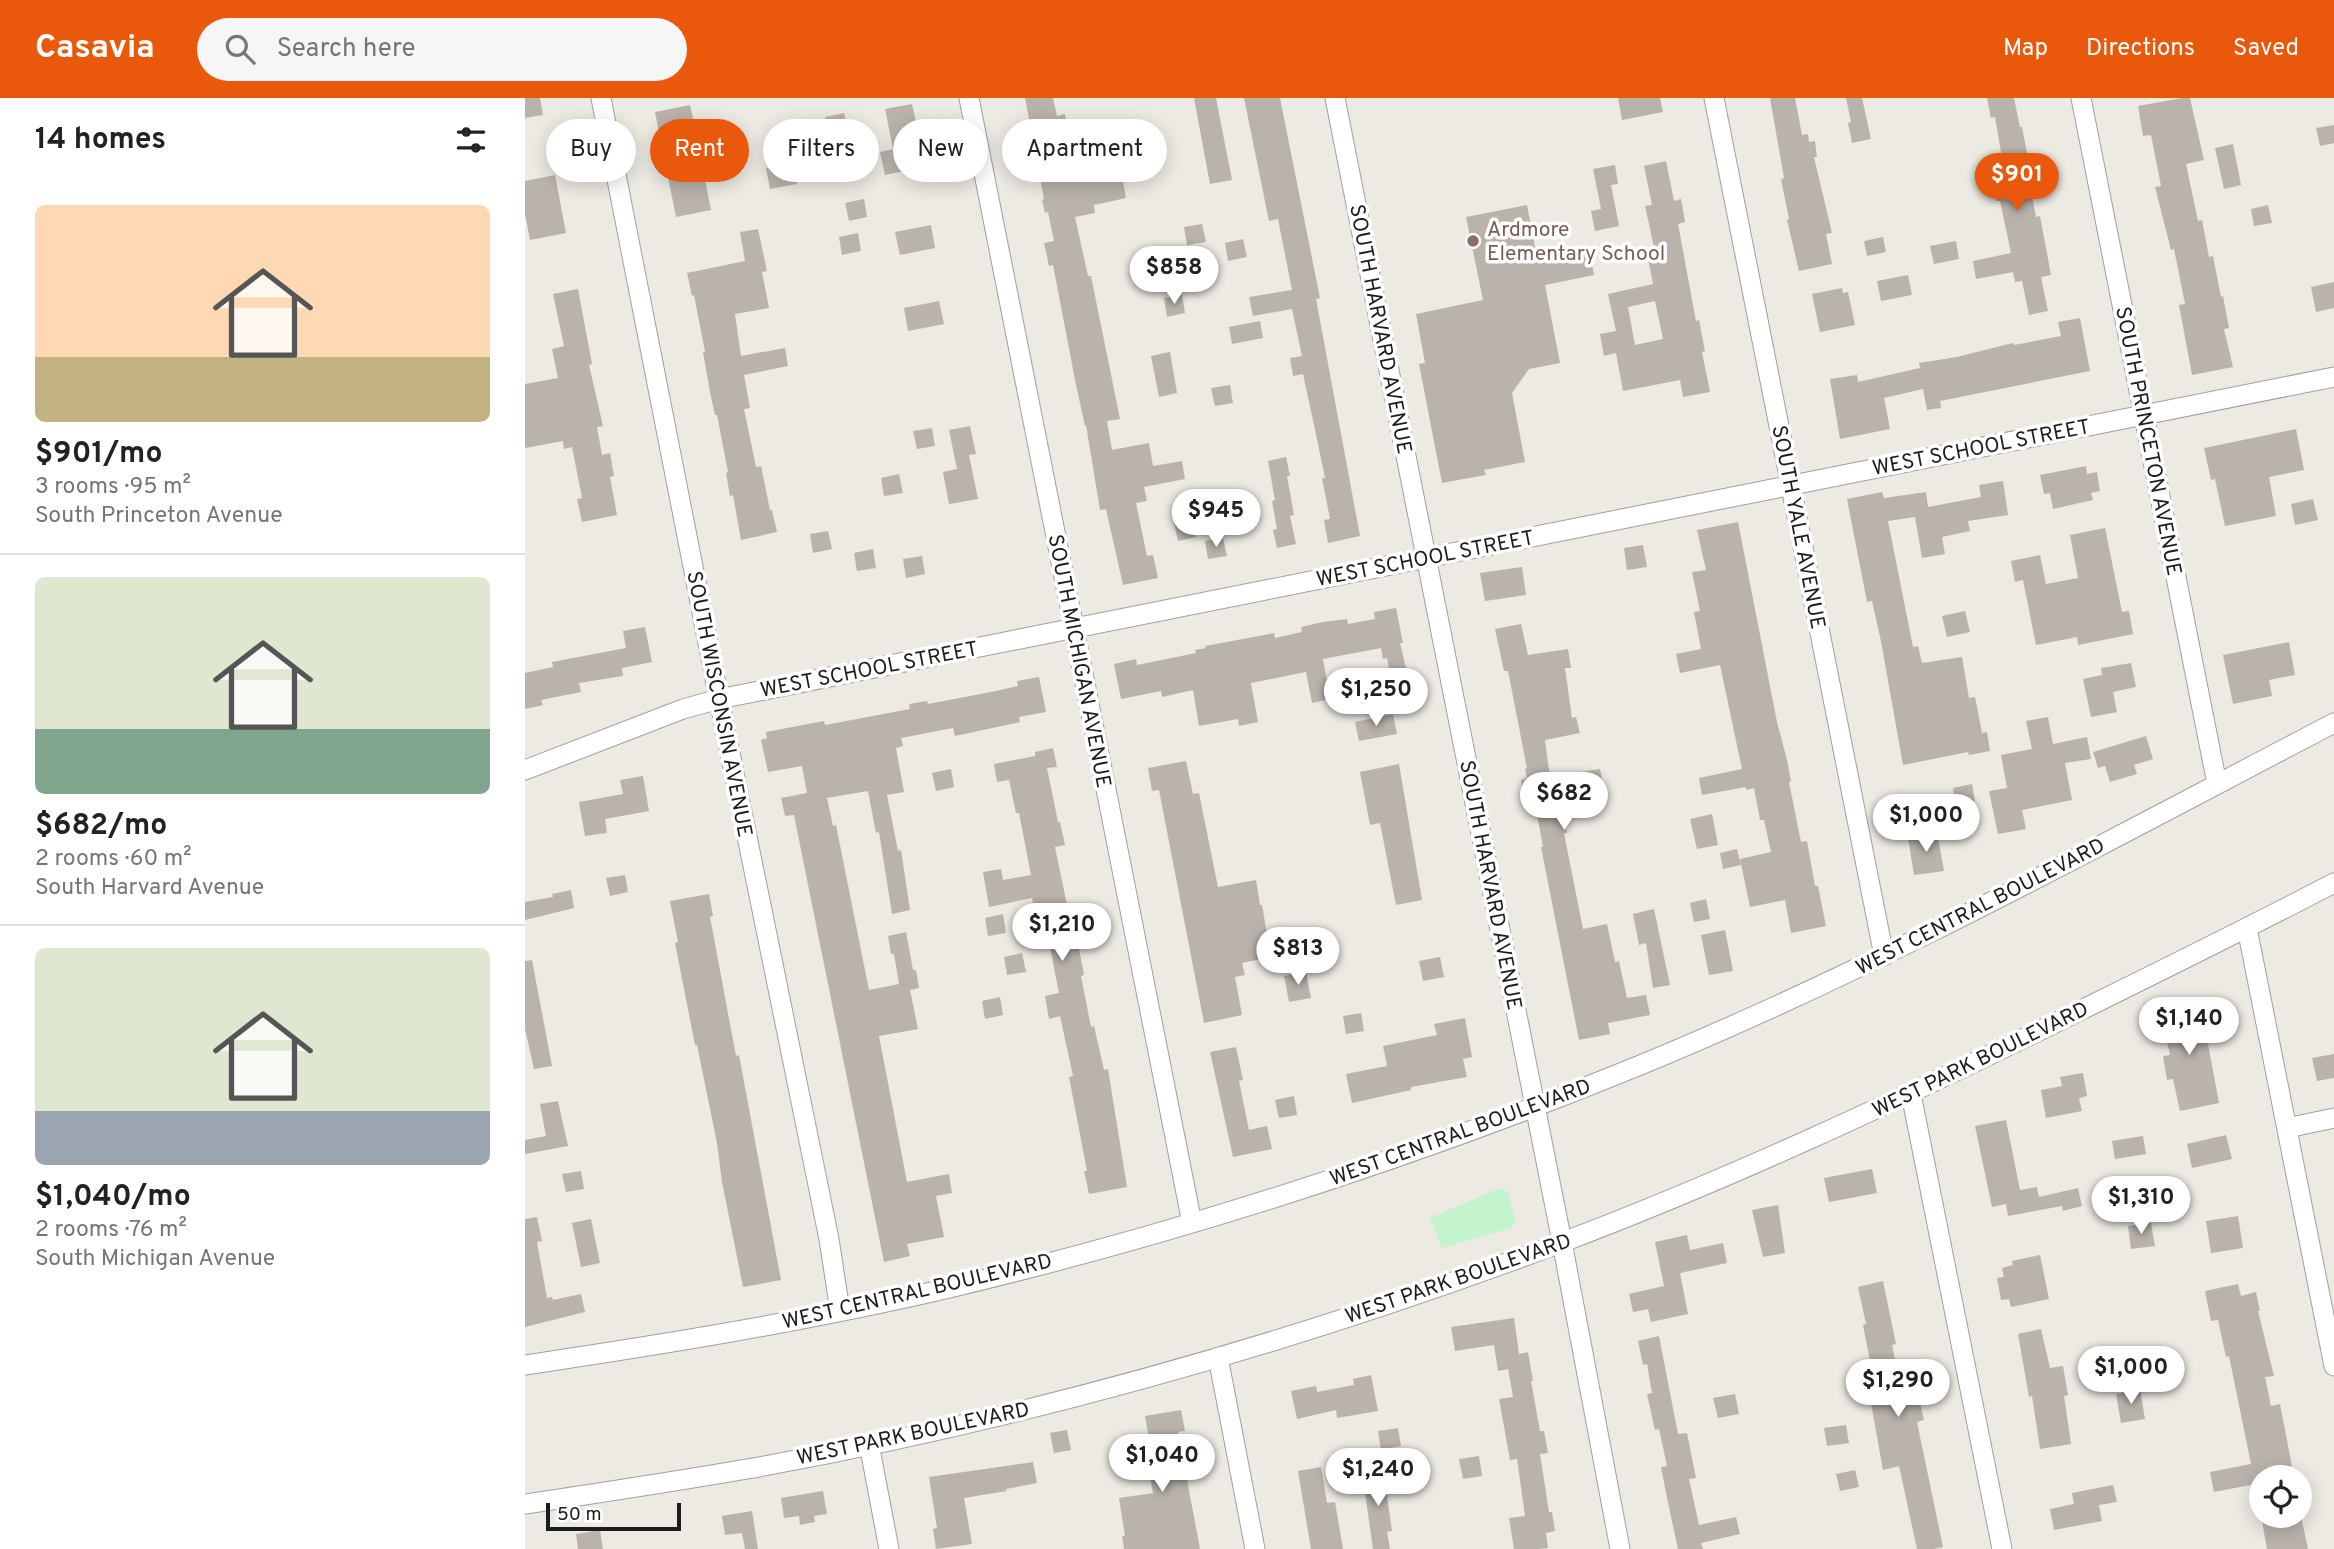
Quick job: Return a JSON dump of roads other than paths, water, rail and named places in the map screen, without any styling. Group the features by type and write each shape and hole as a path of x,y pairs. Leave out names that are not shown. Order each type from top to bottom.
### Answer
{"street":[{"name":"SOUTH WISCONSIN AVENUE","path":"601,98 826,1226 840,1311"},
{"name":"SOUTH MICHIGAN AVENUE","path":"969,98 1192,1223"},
{"name":"SOUTH HARVARD AVENUE","path":"1335,98 1562,1242 1620,1549"},
{"name":"SOUTH YALE AVENUE","path":"1714,98 1884,956"},
{"name":"SOUTH PRINCETON AVENUE","path":"2081,98 2217,784"},
{"name":"WEST SCHOOL STREET","path":"525,770 683,709 719,698 2334,377"},
{"name":"WEST CENTRAL BOULEVARD","path":"525,1365 721,1334 943,1289 1192,1223 1403,1155 1716,1033 1884,956 2334,723"},
{"name":"WEST PARK BOULEVARD","path":"525,1504 767,1465 1045,1404 1218,1357 1391,1302 1562,1242 1665,1201 1912,1094 2334,883"},
{"path":"2246,929 2334,1366"},
{"path":"1912,1094 2002,1549"},
{"path":"2287,1128 2334,1118"},
{"path":"1218,1357 1255,1549"},
{"path":"869,1444 889,1549"}],"place":[{"name":"Ardmore Elementary School","path":"1473,241"}]}
